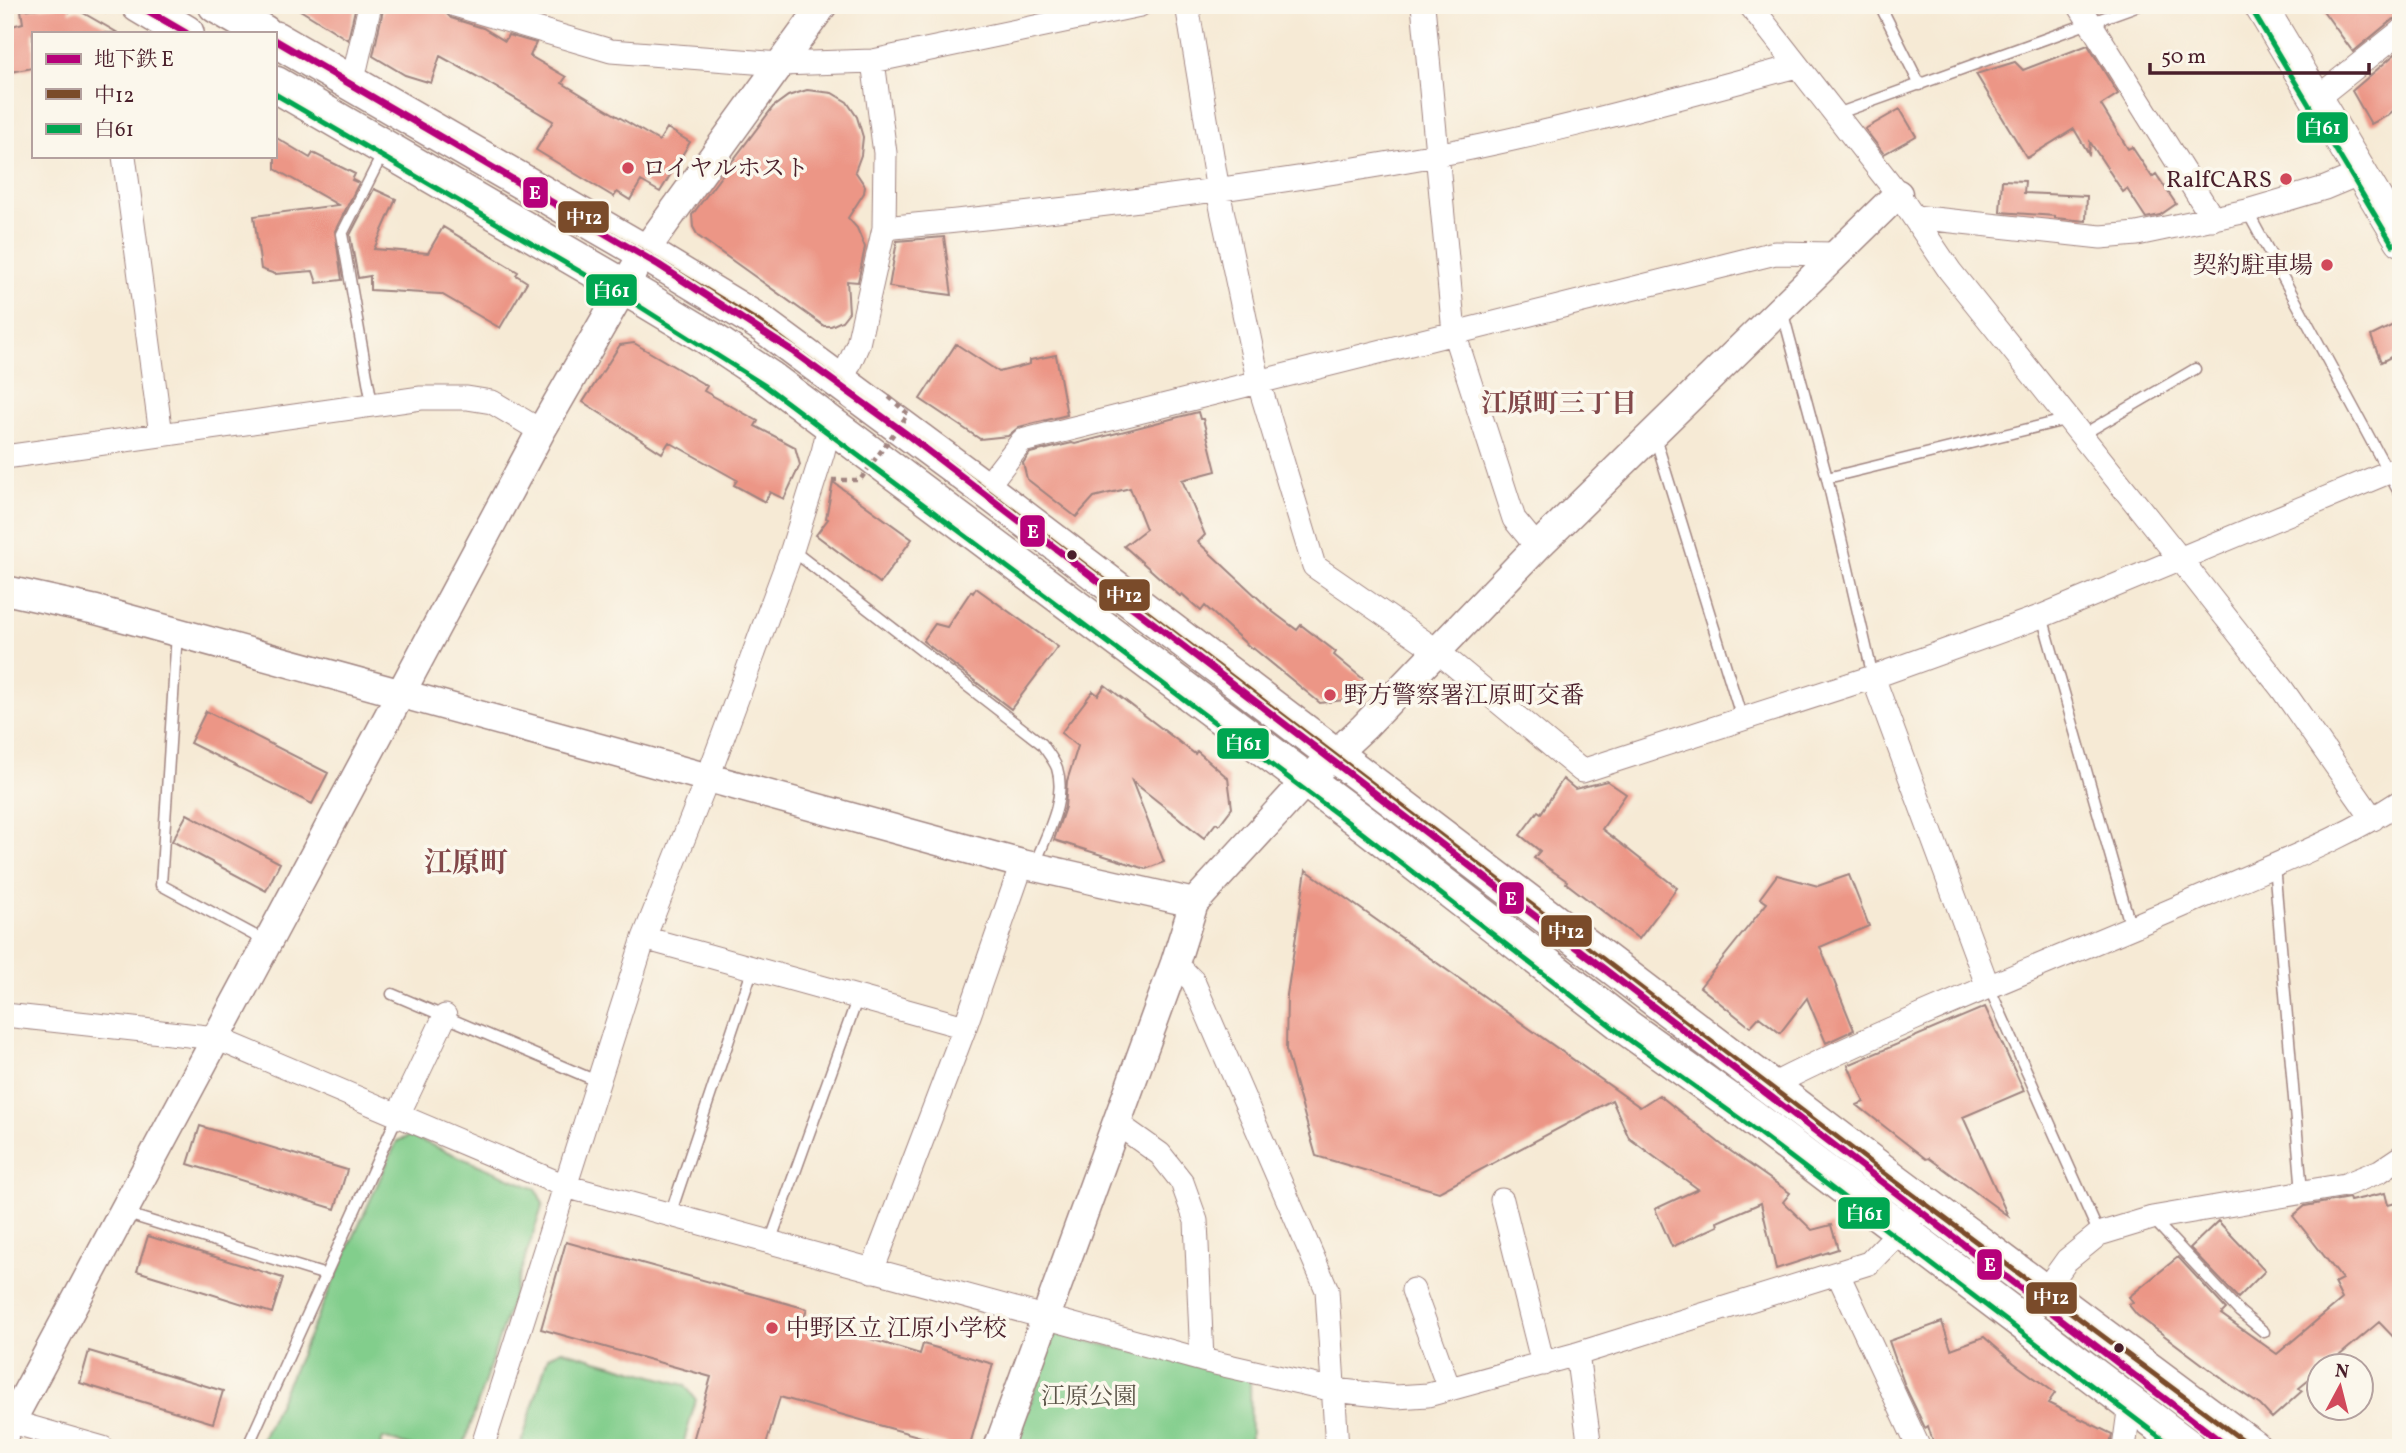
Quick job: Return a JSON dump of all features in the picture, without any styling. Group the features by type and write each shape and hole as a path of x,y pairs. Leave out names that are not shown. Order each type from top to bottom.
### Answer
{"main road":[{"path":"216,5 262,32"},
{"path":"2260,5 2401,240"},
{"path":"148,18 183,32"},
{"path":"276,40 644,252 759,322 985,489 1770,1086 2253,1448"},
{"path":"276,86 706,336 830,422 1306,780 1629,1029 1748,1114 2189,1448"}],"street":[{"path":"352,84 370,5"},
{"path":"455,5 611,51 780,64 873,61 1140,5"},
{"path":"103,1448 7,1425 124,1212 541,431 622,287 644,252 823,5"},
{"path":"1187,5 1218,191 1259,384 1314,566 1436,650 1582,771 1873,677 2042,616 2394,470"},
{"path":"1423,5 1454,333 1514,519 1537,547"},
{"path":"1750,5 1898,194 1950,271 2182,559 2282,688 2373,819"},
{"path":"2085,15 2213,219"},
{"path":"2316,98 2401,31"},
{"path":"841,383 858,344 884,228 885,153 873,61"},
{"path":"884,228 1218,191 1438,154 1602,119 1797,66"},
{"path":"124,158 161,435"},
{"path":"1915,217 2101,237 2137,234 2247,211 2325,188 2361,173"},
{"path":"998,1448 1175,963 1194,903 1306,780 1364,727 1537,547 1898,194"},
{"path":"985,489 1022,441 1259,384 1775,253 1834,254"},
{"path":"5,457 421,398 467,398 492,402 541,431"},
{"path":"482,1448 644,938 708,777 792,551 830,422"},
{"path":"5,590 96,610 1028,865 1194,903"},
{"path":"1873,677 1989,987"},
{"path":"1770,1086 1989,987 2274,865 2373,819 2401,801"},
{"path":"872,1271 1028,865"},
{"path":"644,938 965,1027"},
{"path":"1175,963 1193,981 1327,1290 1338,1448"},
{"path":"5,1015 216,1038 565,1186 1202,1360 1334,1390 1396,1397 1428,1395 1543,1364 1869,1263 1924,1202"},
{"path":"397,1116 444,1016"},
{"path":"1115,1122 1160,1154 1182,1182 1196,1221 1202,1360"},
{"path":"2044,1292 2067,1260 2099,1234 2152,1218 2345,1185 2380,1171 2401,1157"},
{"path":"1502,1199 1543,1364"},
{"path":"1838,1273 1919,1448"},
{"path":"1413,1290 1449,1389"},
{"path":"1577,1354 1590,1448"},
{"path":"2124,1448 2130,1404"}],"lane":[{"path":"1880,5 1920,85"},
{"path":"1835,115 1920,85 2085,15 2139,5"},
{"path":"372,404 342,233 386,149"},
{"path":"2247,211 2394,470 2401,496"},
{"path":"1782,307 1827,478 1873,677"},
{"path":"1827,478 2075,427 2195,369"},
{"path":"1654,435 1742,719"},
{"path":"792,551 1042,744 1056,766 1060,788 1056,811 1028,865"},
{"path":"2042,616 2131,928"},
{"path":"177,633 161,885 267,943"},
{"path":"2274,865 2302,1192"},
{"path":"670,1215 752,968"},
{"path":"1989,987 2099,1234"},
{"path":"391,994 599,1082"},
{"path":"770,1242 858,998"},
{"path":"247,1448 397,1116"},
{"path":"124,1212 326,1275"},
{"path":"2152,1218 2240,1312 2264,1332"}],"path":[{"path":"832,480 860,480 908,414 888,396"}],"green space":[{"path":"410,1136 536,1189 543,1204 463,1448 416,1448 383,1438 380,1448 258,1448 397,1141"},
{"name":"江原公園","path":"1055,1334 1250,1377 1251,1448 1014,1448"},
{"path":"561,1350 685,1385 696,1400 682,1448 520,1448 548,1357"}],"building":[{"path":"69,5 70,12 78,10 116,32 32,32 32,68 5,73 5,28 23,23 21,10"},
{"path":"292,5 356,5 348,40 326,26"},
{"path":"384,5 426,5 443,10 451,18 483,28 505,41 508,35 536,43 530,56 566,77 562,83 659,141 667,128 690,142 660,192 641,181 630,200 617,192 614,197 536,150 553,121 480,78 440,56 431,83 405,75 373,56"},
{"path":"2319,5 2394,5 2401,17 2392,20 2353,52"},
{"path":"2088,45 2118,94 2101,105 2128,149 2132,147 2152,177 2156,174 2176,204 2160,215 2146,218 2127,189 2123,192 2090,142 2089,154 2074,129 2027,158 1976,74 2015,62 2023,70"},
{"path":"2401,49 2401,104 2387,116 2371,124 2352,91"},
{"path":"807,90 832,93 847,102 857,117 863,137 861,155 855,171 865,186 864,193 848,218 857,228 865,247 858,282 847,281 849,312 842,321 831,326 824,326 698,236 693,227 692,215 773,107 788,96"},
{"path":"1900,109 1916,136 1884,154 1865,129"},
{"path":"276,138 310,158 313,153 355,174 352,180 359,183 335,231 342,280 317,283 313,271 275,274 261,269 254,216 338,205 275,169"},
{"path":"2002,180 2025,181 2024,193 2087,196 2086,221 2000,212"},
{"path":"374,189 396,199 374,249 428,253 443,227 518,272 516,275 527,282 500,328 441,294 370,290 370,276 358,278 350,235"},
{"path":"944,237 952,295 889,287 897,241"},
{"path":"2401,321 2401,352 2381,362 2371,336"},
{"path":"634,343 707,386 704,391 758,421 755,426 795,447 800,465 784,499 770,492 765,502 734,485 737,480 669,442 662,453 583,402 620,345"},
{"path":"956,344 999,372 1030,364 1030,360 1056,355 1067,415 1019,427 1008,436 980,439 920,399"},
{"path":"1198,412 1200,419 1203,419 1216,471 1182,480 1205,535 1198,542 1273,612 1297,630 1301,625 1336,652 1334,655 1368,683 1352,699 1320,703 1252,649 1205,606 1201,611 1182,594 1180,596 1124,546 1146,529 1130,488 1094,497 1076,517 1027,479 1023,463 1030,453"},
{"path":"833,482 912,539 880,583 816,535 828,519 826,518"},
{"path":"976,588 1058,647 1011,709 923,641 935,624 947,627 971,591 973,593"},
{"path":"1105,685 1195,754 1197,751 1228,778 1232,808 1204,838 1132,781 1164,862 1146,869 1054,840 1065,807 1067,781 1078,746 1061,733 1093,691 1098,695"},
{"path":"206,711 328,773 312,804 190,743"},
{"path":"1563,779 1575,789 1607,781 1626,794 1602,829 1677,888 1639,939 1534,858 1540,851 1520,835 1538,811 1541,813"},
{"path":"187,814 280,863 266,891 172,841"},
{"path":"1306,870 1640,1107 1659,1095 1722,1145 1790,1193 1783,1202 1812,1230 1831,1225 1838,1249 1776,1269 1761,1203 1717,1222 1718,1226 1672,1247 1655,1209 1698,1189 1629,1138 1612,1100 1439,1192 1316,1156 1286,1050 1287,995"},
{"path":"1777,875 1818,886 1849,875 1869,926 1820,947 1854,1030 1826,1043 1807,998 1780,1033 1759,1017 1750,1027 1700,987 1767,903 1760,898"},
{"path":"1985,1007 2024,1091 1963,1117 2008,1216 1929,1158 1926,1159 1857,1105 1864,1102 1848,1065"},
{"path":"200,1126 347,1170 335,1209 188,1164"},
{"path":"2385,1193 2388,1205 2396,1203 2401,1227 2401,1345 2379,1322 2344,1352 2304,1352 2304,1384 2299,1388 2302,1391 2272,1418 2260,1405 2137,1315 2129,1305 2133,1302 2129,1297 2178,1257 2226,1309 2221,1314 2277,1354 2342,1299 2334,1283 2342,1279 2293,1216 2305,1206 2349,1198 2350,1201"},
{"path":"2218,1221 2265,1271 2238,1298 2190,1248"},
{"path":"148,1236 283,1278 272,1313 137,1271"},
{"path":"566,1242 807,1309 804,1319 920,1354 923,1344 993,1364 969,1448 960,1448 780,1397 765,1448 691,1448 711,1377 541,1329"},
{"path":"1942,1322 1951,1349 1984,1337 2055,1393 2048,1403 2112,1434 2110,1448 1935,1448 1928,1426 1925,1428 1905,1386 1889,1341"},
{"path":"89,1351 223,1391 213,1423 80,1383"}],"metro line":[{"name":"E","path":"138,5 184,32"},
{"name":"E","path":"276,41 659,265 792,351 905,433 2229,1448"}],"transit line":[{"name":"中12","path":"139,5 184,32"},
{"name":"白61","path":"2252,10 2393,245"},
{"name":"中12","path":"276,40 644,252 759,322 985,489 1892,1179 2253,1448"},
{"name":"白61","path":"276,95 639,306 764,385 1361,832 1624,1036 1743,1121 2174,1448"}],"place":[{"name":"ロイヤルホスト","path":"628,168"},
{"name":"RalfCARS","path":"2286,179"},
{"name":"契約駐車場","path":"2327,265"},
{"name":"野方警察署江原町交番","path":"1330,695"},
{"name":"中野区立 江原小学校","path":"772,1328"}],"district":[{"name":"江原町三丁目","path":"1559,403"},
{"name":"江原町","path":"466,862"}]}
